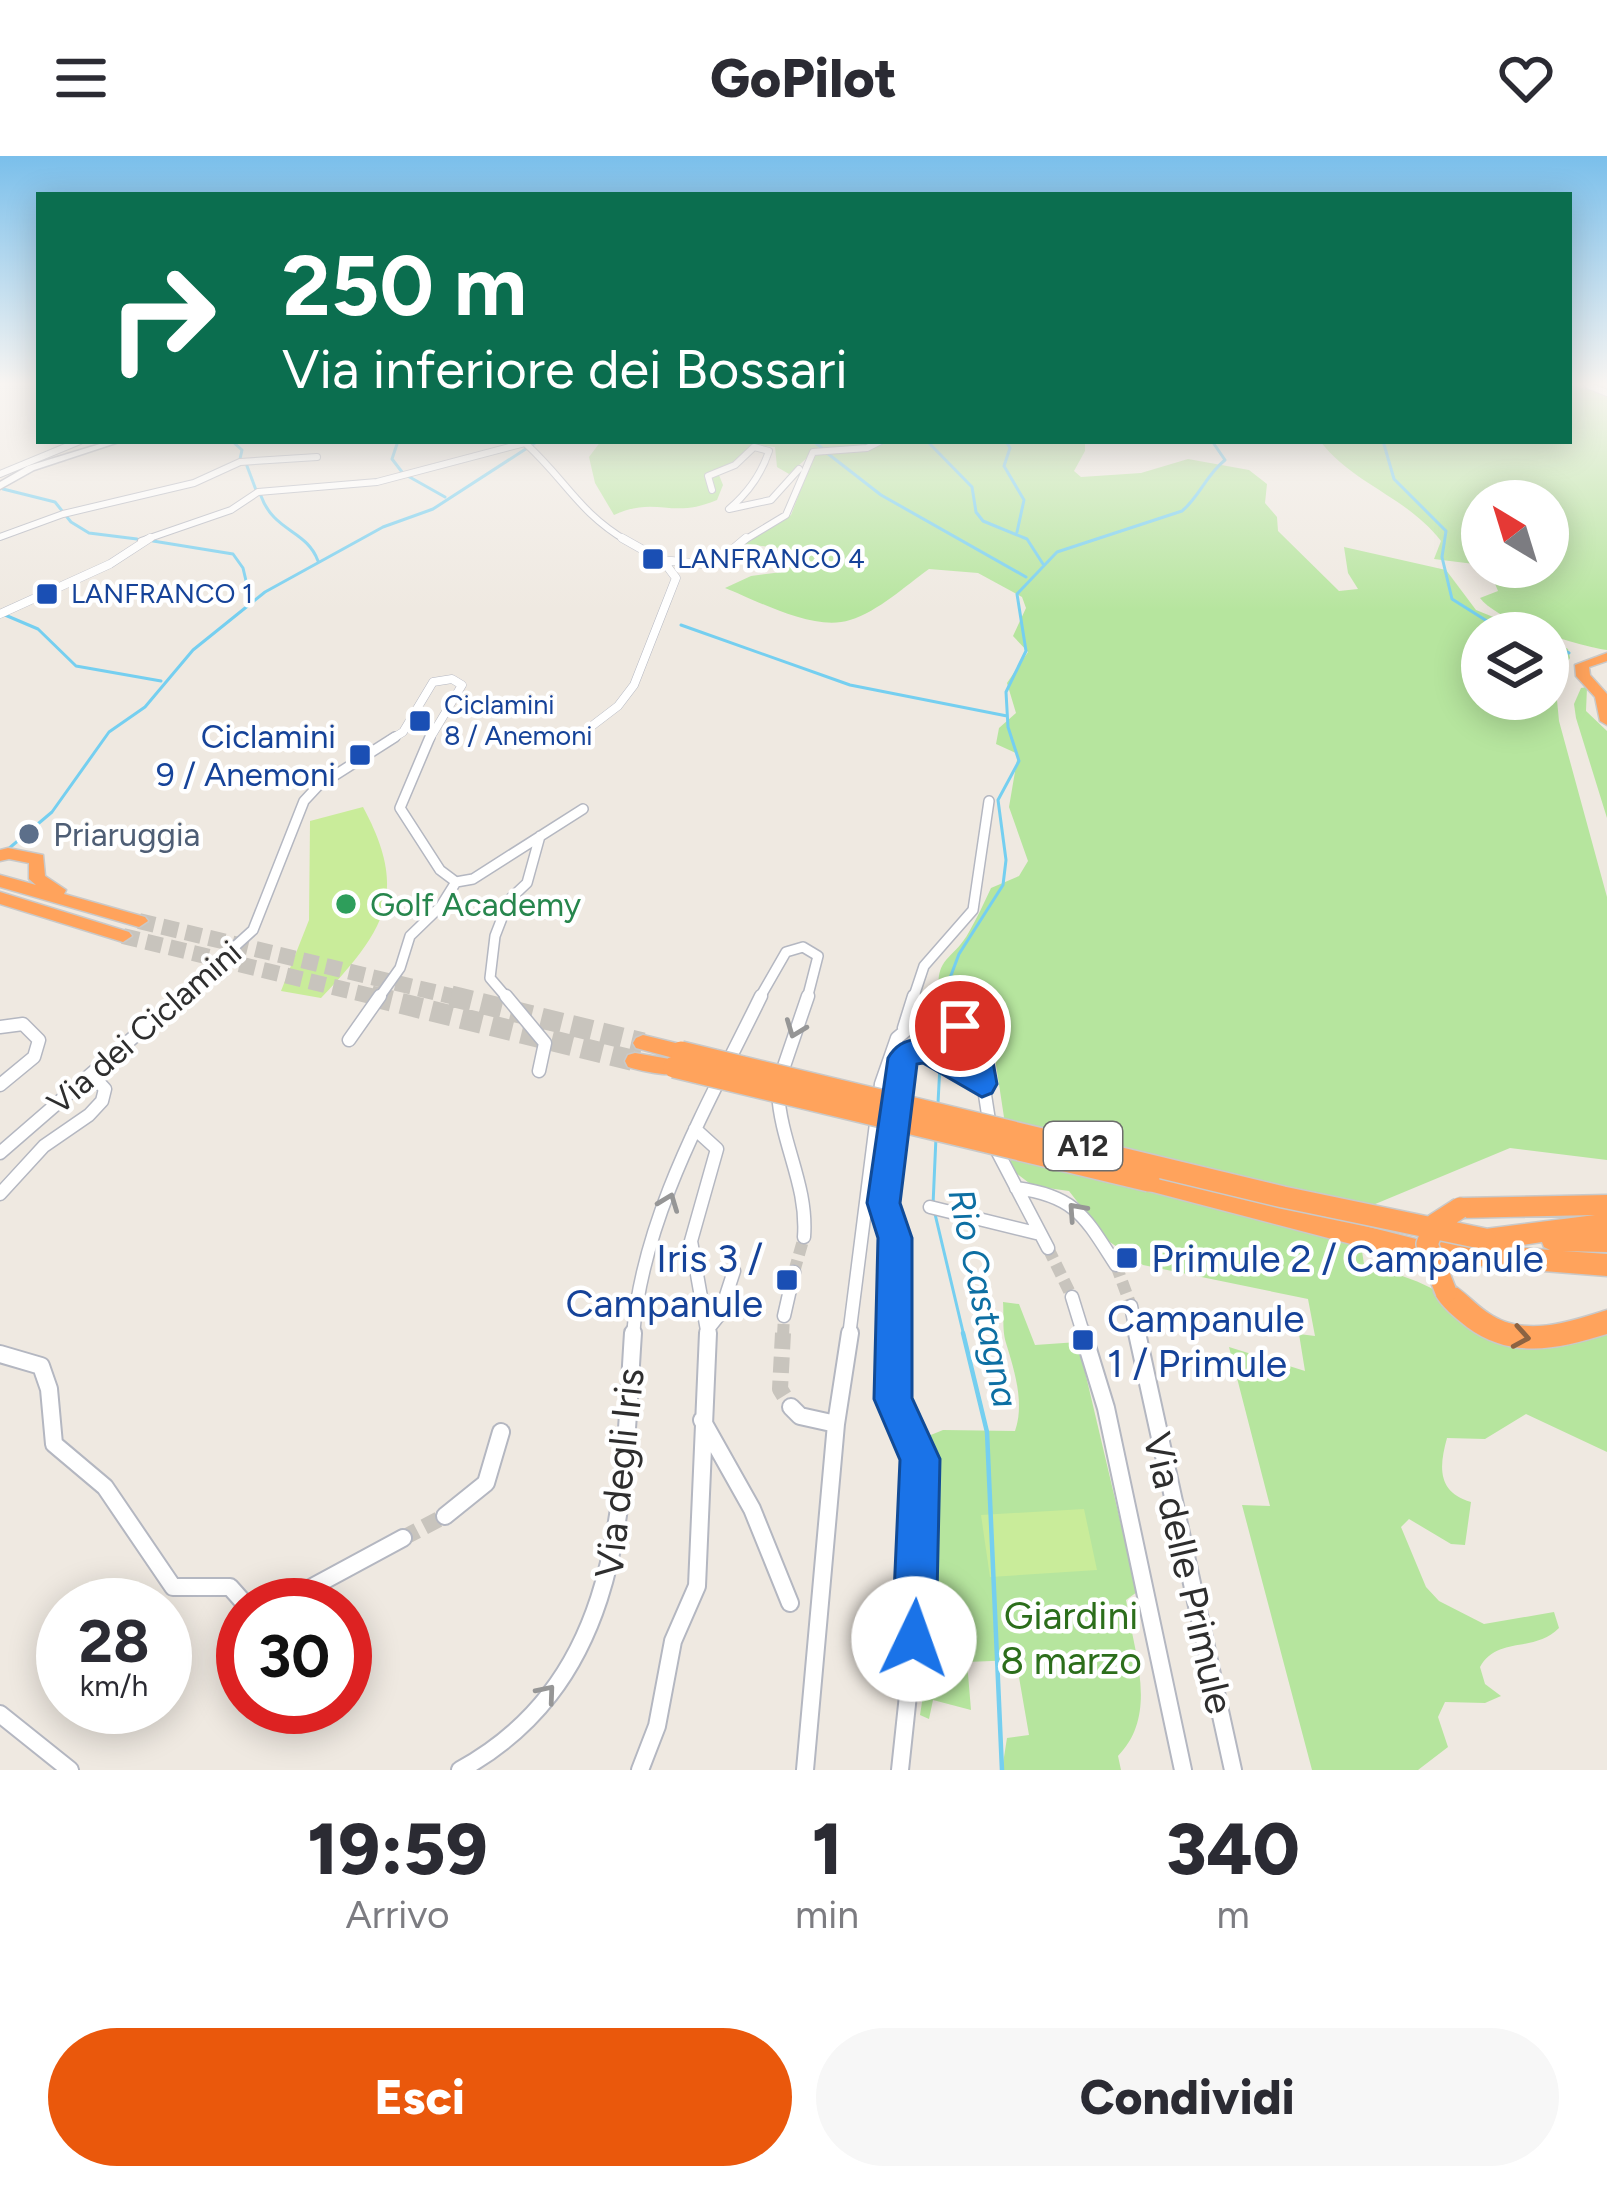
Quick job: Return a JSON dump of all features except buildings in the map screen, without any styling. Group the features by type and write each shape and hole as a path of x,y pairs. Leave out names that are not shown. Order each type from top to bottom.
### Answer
{"highway":[{"path":"1607,671 1607,659 1582,665 1583,676 1604,699 1607,721"},
{"path":"0,856 8,853 37,860 37,880 88,906"},
{"path":"0,880 139,921"},
{"path":"0,898 123,936"},
{"name":"A12","path":"639,1052 887,1097 1348,1214 1484,1239 1607,1241"},
{"name":"A12","path":"678,1060 1416,1250 1607,1265"},
{"path":"1607,1205 1460,1208 1442,1215 1427,1239 1427,1258 1446,1292 1478,1321 1521,1340 1553,1340 1607,1322"},
{"path":"1484,1239 1607,1224"}],"main road":[{"path":"0,486 56,460"}],"street":[{"path":"0,474 33,460"},
{"path":"0,537 63,514 194,483 240,462 266,460"},
{"path":"0,614 110,564 163,530 231,510 252,494 338,482 377,482 459,460"},
{"path":"545,460 588,516 661,560 676,578 652,629 638,686 615,712 584,732 596,733 620,716"},
{"path":"712,490 710,475 740,460"},
{"path":"766,460 746,497 729,509 771,500 810,460"},
{"path":"661,560 700,566 725,559 752,533 786,515 802,470"},
{"name":"Via dei Ciclamini","path":"0,1154 253,930 304,801 318,786 404,732 430,685 448,679 458,681 461,688 439,718 400,808 440,870 456,882"},
{"path":"805,1770 836,1424 881,1084 924,966 973,910 989,801"},
{"path":"349,1040 400,968 410,936 441,906 456,882 472,878 583,809"},
{"path":"539,1071 545,1042 490,978 495,936 509,900 527,883 540,836"},
{"name":"Via degli Iris","path":"460,1770 511,1734 556,1685 602,1609 617,1557 634,1324 643,1269 695,1129 783,956 797,948 814,952 817,972 784,1058 777,1100 802,1171 808,1205 804,1237"},
{"path":"904,1028 916,1022 942,1022 976,1037 993,1141 1044,1241 930,1207"},
{"name":"Via dei Ciclamini","path":"0,1027 23,1024 39,1040 34,1057 0,1084"},
{"path":"900,1770 914,1639 920,1459 893,1399 895,1238 884,1203 898,1070 914,1050 929,1052 982,1084"},
{"path":"0,1195 44,1146 102,1101 105,1089 92,1075"},
{"path":"640,1770 657,1726 674,1640 698,1586 709,1329 692,1241 717,1149 695,1129"},
{"path":"1016,1188 1051,1190 1068,1198 1116,1265"},
{"path":"709,1329 720,1314 734,1270"},
{"path":"784,1316 794,1272"},
{"path":"1072,1297 1106,1408 1183,1770"},
{"name":"Via delle Primule","path":"1131,1306 1233,1770"},
{"path":"0,1354 41,1366 49,1388 54,1444 105,1487 173,1587 216,1587"},
{"path":"790,1407 800,1416 836,1424"},
{"path":"702,1419 745,1492 763,1540 789,1585 790,1604"},
{"path":"445,1516 476,1499 488,1485 501,1432"},
{"path":"329,1578 403,1538"},
{"path":"0,1714 70,1770"}],"green space":[{"path":"590,460 740,460 717,470 723,485 717,500 701,506 642,507 614,515 595,483"},
{"path":"776,460 804,460 789,474 777,467"},
{"path":"812,460 1080,460 1074,471 1081,477 1141,473 1184,460 1249,470 1267,484 1265,503 1277,517 1278,531 1339,591 1358,589 1348,573 1344,547 1446,570 1481,612 1461,612 1461,720 1559,720 1607,897 1607,1160 1510,1148 1356,1212 1364,1264 1428,1286 1512,1343 1547,1349 1607,1334 1607,1452 1526,1414 1485,1439 1447,1438 1446,1485 1471,1502 1465,1545 1451,1544 1409,1519 1401,1527 1426,1587 1439,1601 1484,1624 1554,1612 1559,1628 1549,1636 1487,1657 1480,1667 1485,1684 1501,1696 1485,1703 1445,1702 1438,1717 1448,1747 1418,1770 1312,1770 1242,1505 1270,1506 1229,1347 1305,1371 1299,1334 1315,1336 1308,1299 1143,1265 1107,1240 1069,1191 1033,1186 1012,1170 990,1025 964,1004 940,997 942,967 969,932 991,888 1019,876 1028,861 1009,807 1018,754 996,744 999,728 1016,713 1007,683 1028,652 1013,636 1026,608 1022,597 978,573 929,569 871,611 850,620 820,622 725,588 751,576 782,572 779,548 744,544 791,515"},
{"path":"1339,460 1607,460 1607,650 1569,641 1569,612 1497,612 1480,598 1497,588 1569,588 1569,480 1461,480 1461,562 1434,559 1441,541"},
{"path":"1587,687 1586,711 1607,731 1607,818 1576,718 1574,704 1581,688"},
{"name":"Golf Academy","path":"363,807 385,864 387,888 374,931 321,998 281,991 309,920 310,821"},
{"name":"Giardini 8 marzo","path":"1003,1302 1019,1304 1035,1345 1078,1342 1137,1592 1126,1600 1141,1702 1138,1722 1118,1756 1121,1770 1002,1770 1007,1738 1029,1735 1016,1660 967,1662 971,1710 933,1700 929,1719 920,1715 924,1689 919,1686 938,1552 930,1507 930,1466 921,1439 943,1430 1015,1431 1019,1398 1005,1338"},
{"path":"1084,1509 1097,1570 990,1577 981,1515"}],"waterway":[{"path":"393,460 402,472"},
{"path":"7,850 52,812 109,732 145,707 193,650 265,592 383,527 433,509 508,460"},
{"path":"836,460 881,495 1026,577"},
{"path":"946,460 972,487 976,512 983,521 1027,539 1043,564"},
{"path":"1006,460 1004,466 1024,500 1017,532"},
{"name":"Rio Castagna","path":"943,1019 947,986 959,954 1003,885 1006,860 998,800 1019,761 1008,727 1006,692 1026,651 1017,594 1057,552 1182,511 1225,460"},
{"path":"1389,460 1394,479 1446,531 1442,557 1452,599 1473,612"},
{"path":"247,466 256,490"},
{"path":"406,475 445,497"},
{"path":"3,489 55,502 71,522 89,533 137,539"},
{"path":"261,496 274,517 306,543 318,561"},
{"path":"153,541 233,554 243,568 251,602"},
{"path":"5,615 38,629 76,666 161,681"},
{"path":"681,625 850,685 1007,716"},
{"name":"Rio Castagna","path":"941,1055 942,1029"},
{"name":"Rio Castagna","path":"938,1103 940,1065"},
{"name":"Rio Castagna","path":"933,1205 936,1137"},
{"name":"Rio Castagna","path":"935,1214 964,1336"},
{"name":"Rio Castagna","path":"963,1333 987,1432 1002,1770"}],"tunnel":[{"path":"139,921 463,999"},
{"path":"123,936 383,999"},
{"path":"371,996 635,1061"},
{"path":"451,996 643,1043"},
{"path":"794,1272 804,1237"},
{"path":"1048,1248 1072,1297"},
{"path":"1116,1265 1131,1306"},
{"path":"783,1336 784,1316"},
{"path":"783,1333 780,1389 791,1407"},
{"path":"403,1538 445,1516"}],"place":[{"name":"LANFRANCO 4","path":"653,559"},
{"name":"LANFRANCO 1","path":"47,594"},
{"name":"Ciclamini 8 / Anemoni","path":"420,721"},
{"name":"Ciclamini 9 / Anemoni","path":"360,755"},
{"name":"Priaruggia","path":"29,834"},
{"name":"Golf Academy","path":"346,904"},
{"name":"Primule 2 / Campanule","path":"1127,1258"},
{"name":"Iris 3 / Campanule","path":"787,1280"},
{"name":"Campanule 1 / Primule","path":"1083,1340"}],"route":[{"path":"914,1639 920,1459 893,1399 895,1238 884,1203 903,1058 914,1050 929,1052 982,1084 976,1037 960,1026"}]}
